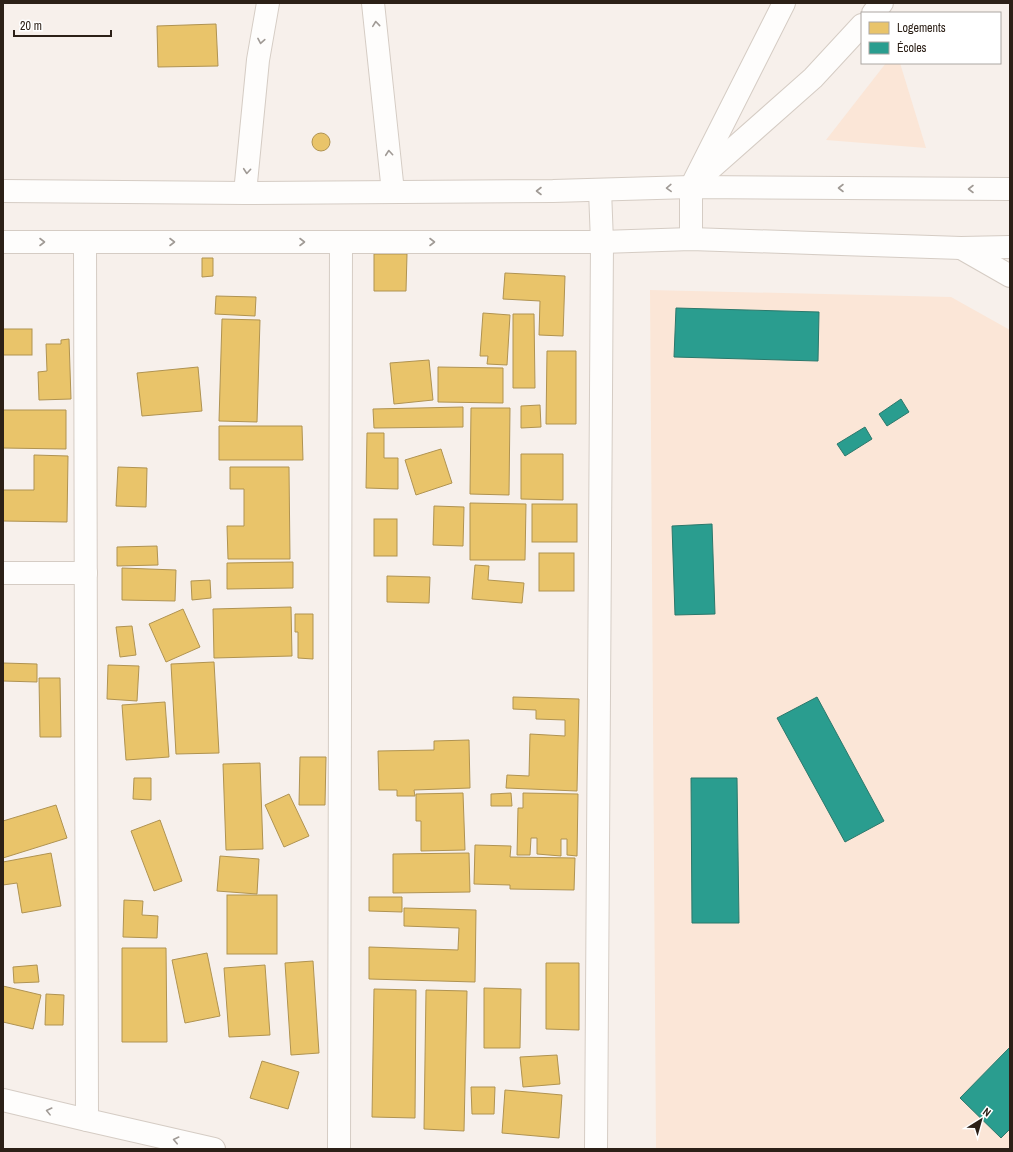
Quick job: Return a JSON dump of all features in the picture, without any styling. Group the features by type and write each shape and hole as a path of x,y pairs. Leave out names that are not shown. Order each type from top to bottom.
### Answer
{"street":[{"path":"245,193 258,60 268,3"},
{"path":"373,3 393,192"},
{"path":"690,239 691,187 784,3"},
{"path":"874,12 882,3"},
{"path":"691,187 813,78 861,26"},
{"path":"3,191 245,193 553,191 691,187 1010,189"},
{"path":"596,1149 602,242 600,190"},
{"path":"3,242 602,242 690,239 961,248 1010,247"},
{"path":"84,242 87,1120"},
{"path":"339,1149 341,242"},
{"path":"961,248 1010,276"},
{"path":"3,573 86,573"},
{"path":"3,1100 214,1149"}],"shaded area":[{"path":"885,64 900,64 926,148 826,140"},
{"path":"650,290 951,297 1010,330 1010,1149 656,1149"}],"building: Logements":[{"path":"216,24 218,66 158,67 157,26"},
{"path":"321,133 327,136 330,142 327,148 321,151 315,148 312,142 315,136"},
{"path":"374,254 407,254 406,291 374,291"},
{"path":"202,258 213,258 213,276 202,277"},
{"path":"505,273 565,276 563,336 539,335 540,301 503,299"},
{"path":"216,296 256,297 255,316 215,314"},
{"path":"483,313 510,315 507,365 487,364 488,356 480,356"},
{"path":"513,314 534,314 535,388 513,388"},
{"path":"222,319 260,320 257,422 219,421"},
{"path":"3,329 32,329 32,355 3,355"},
{"path":"69,339 71,399 39,400 38,372 47,371 46,344 61,344 61,340"},
{"path":"547,351 576,351 576,424 546,424"},
{"path":"429,360 433,400 394,404 390,363"},
{"path":"198,367 202,411 142,416 137,373"},
{"path":"438,367 503,368 503,403 438,402"},
{"path":"540,405 541,427 521,428 521,406"},
{"path":"463,407 463,427 374,428 373,409"},
{"path":"471,408 510,408 509,495 470,494"},
{"path":"3,410 66,410 66,449 3,448"},
{"path":"219,426 302,426 303,460 219,460"},
{"path":"367,433 384,433 384,458 398,458 398,489 366,488"},
{"path":"441,449 452,483 416,495 405,460"},
{"path":"521,454 563,454 563,500 521,499"},
{"path":"34,455 68,456 67,522 3,521 3,490 34,490"},
{"path":"118,467 147,468 146,507 116,506"},
{"path":"230,467 289,467 290,559 228,559 227,526 244,526 244,489 230,489"},
{"path":"470,503 526,504 525,560 470,560"},
{"path":"532,504 577,504 577,542 532,542"},
{"path":"434,506 464,507 463,546 433,545"},
{"path":"374,519 397,519 397,556 374,556"},
{"path":"157,546 158,565 117,566 117,547"},
{"path":"539,553 574,553 574,591 539,591"},
{"path":"293,562 293,588 227,589 227,563"},
{"path":"475,565 489,566 488,580 524,583 522,603 472,599"},
{"path":"122,568 176,570 175,601 122,600"},
{"path":"387,576 430,577 429,603 387,602"},
{"path":"210,580 211,598 192,600 191,581"},
{"path":"291,607 292,656 214,658 213,609"},
{"path":"183,609 200,647 166,662 149,624"},
{"path":"295,614 313,614 313,659 298,658 298,632 295,632"},
{"path":"132,626 136,655 120,657 116,627"},
{"path":"214,662 219,753 176,754 171,664"},
{"path":"3,663 37,664 37,682 3,681"},
{"path":"108,665 139,666 137,701 107,699"},
{"path":"39,678 60,678 61,737 40,737"},
{"path":"513,697 579,699 577,791 506,788 507,775 529,776 530,734 565,736 565,720 536,719 536,710 513,709"},
{"path":"165,702 169,757 126,760 122,705"},
{"path":"469,740 470,788 414,790 415,796 397,796 397,790 379,790 378,751 434,750 434,741"},
{"path":"300,757 326,757 325,805 299,805"},
{"path":"260,763 263,849 226,850 223,764"},
{"path":"134,778 151,778 151,800 133,799"},
{"path":"463,793 465,850 421,851 421,821 416,821 416,794"},
{"path":"511,793 512,806 491,806 491,794"},
{"path":"523,793 578,794 577,856 567,855 567,839 561,839 561,856 537,854 537,838 531,838 530,855 517,855 518,808 523,808"},
{"path":"289,794 309,836 284,847 265,805"},
{"path":"56,805 67,838 3,858 3,821"},
{"path":"160,820 182,881 154,891 131,831"},
{"path":"475,845 511,846 510,857 575,858 574,890 510,889 510,885 474,884"},
{"path":"51,853 61,906 22,913 17,883 3,885 3,862"},
{"path":"469,853 470,892 393,893 393,854"},
{"path":"220,856 259,859 257,894 217,891"},
{"path":"227,895 277,895 277,954 227,954"},
{"path":"369,897 402,897 402,912 369,911"},
{"path":"124,900 143,901 142,915 158,916 157,938 123,937"},
{"path":"404,908 476,910 475,982 369,979 369,947 458,950 459,928 404,926"},
{"path":"122,948 166,948 167,1042 122,1042"},
{"path":"207,953 220,1016 185,1023 172,960"},
{"path":"313,961 319,1053 291,1055 285,963"},
{"path":"546,963 579,963 579,1030 546,1029"},
{"path":"37,965 39,982 14,983 13,967"},
{"path":"265,965 270,1035 229,1037 224,968"},
{"path":"3,986 41,995 33,1029 3,1022"},
{"path":"484,988 521,989 520,1048 484,1048"},
{"path":"374,989 416,990 415,1118 372,1117"},
{"path":"426,990 467,991 464,1131 424,1129"},
{"path":"46,994 64,995 63,1025 45,1025"},
{"path":"557,1055 560,1084 523,1087 520,1057"},
{"path":"262,1061 299,1072 288,1109 250,1098"},
{"path":"471,1087 495,1087 494,1114 472,1114"},
{"path":"505,1090 562,1095 559,1138 502,1133"}],"building: Écoles":[{"path":"676,308 819,312 818,361 674,357"},
{"path":"901,399 909,412 887,426 879,414"},
{"path":"865,427 872,439 845,456 837,444"},
{"path":"712,524 715,614 675,615 672,526"},
{"path":"817,697 884,821 845,842 777,718"},
{"path":"691,778 737,778 739,923 692,923"},
{"path":"1010,1047 1010,1129 1001,1138 960,1098"}]}
